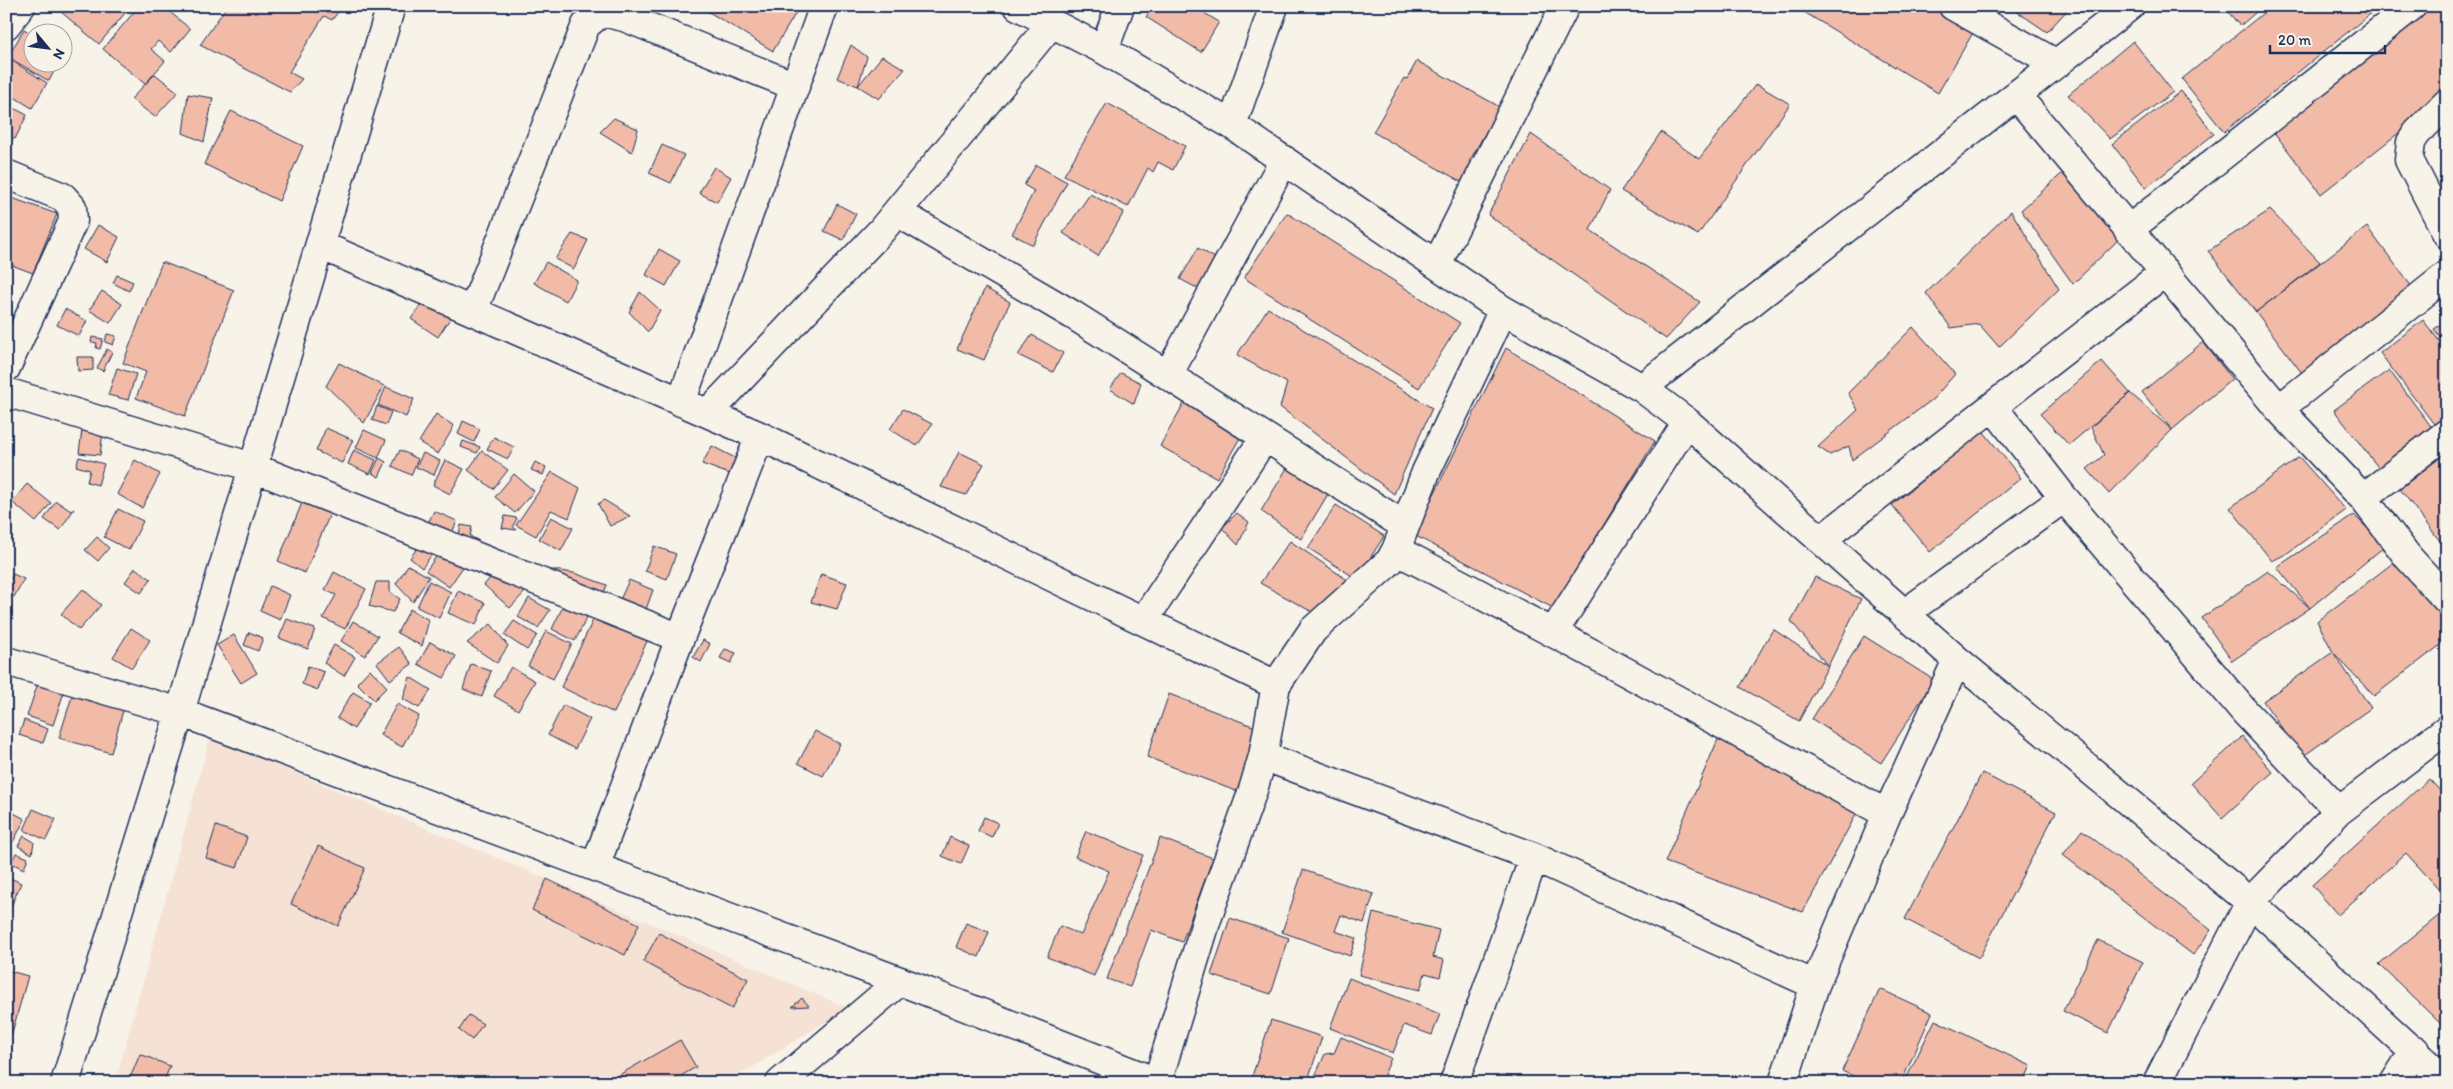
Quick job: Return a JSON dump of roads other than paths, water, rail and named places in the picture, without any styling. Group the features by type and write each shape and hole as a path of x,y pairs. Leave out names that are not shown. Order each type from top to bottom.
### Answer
{"street":[{"path":"65,1083 180,712 391,6"},
{"path":"680,402 824,6"},
{"path":"1018,6 1104,50 1232,125 1504,310 1642,388 1687,422 1957,660 2250,902 2447,1082"},
{"path":"1104,50 1120,6"},
{"path":"1232,125 1274,6"},
{"path":"1437,264 1565,6"},
{"path":"1953,6 2057,64"},
{"path":"1642,388 2130,6"},
{"path":"2128,230 2412,6"},
{"path":"473,311 586,25 602,12 624,17 795,86"},
{"path":"708,413 898,212 1050,24"},
{"path":"2017,96 2279,409 2363,498 2408,557 2447,600"},
{"path":"2447,103 2417,133 2412,142 2409,160 2447,234"},
{"path":"1168,375 1284,160"},
{"path":"6,174 63,197 72,207 73,221 6,368"},
{"path":"898,212 1073,315 1265,437 1400,538 1553,633 1887,814"},
{"path":"320,246 760,436 1276,685"},
{"path":"1821,540 2164,272"},
{"path":"2279,409 2447,275"},
{"path":"6,661 180,712 900,981 1158,1083 1207,919 1263,756 1276,685 1313,630 1390,561 1426,472 1504,310"},
{"path":"6,392 252,467 680,638"},
{"path":"1992,407 2064,498 2244,711 2339,811"},
{"path":"1553,633 1687,422"},
{"path":"2363,498 2447,433"},
{"path":"596,867 680,638 760,436"},
{"path":"1144,620 1265,437"},
{"path":"1904,614 2064,498"},
{"path":"1783,1083 1815,984 1887,814 1957,660"},
{"path":"2161,1081 2250,902 2339,811 2447,729"},
{"path":"1263,756 1534,858 1815,984"},
{"path":"1454,1083 1534,858"},
{"path":"784,1082 900,981"},
{"path":"2394,1083 2414,1050"}]}
